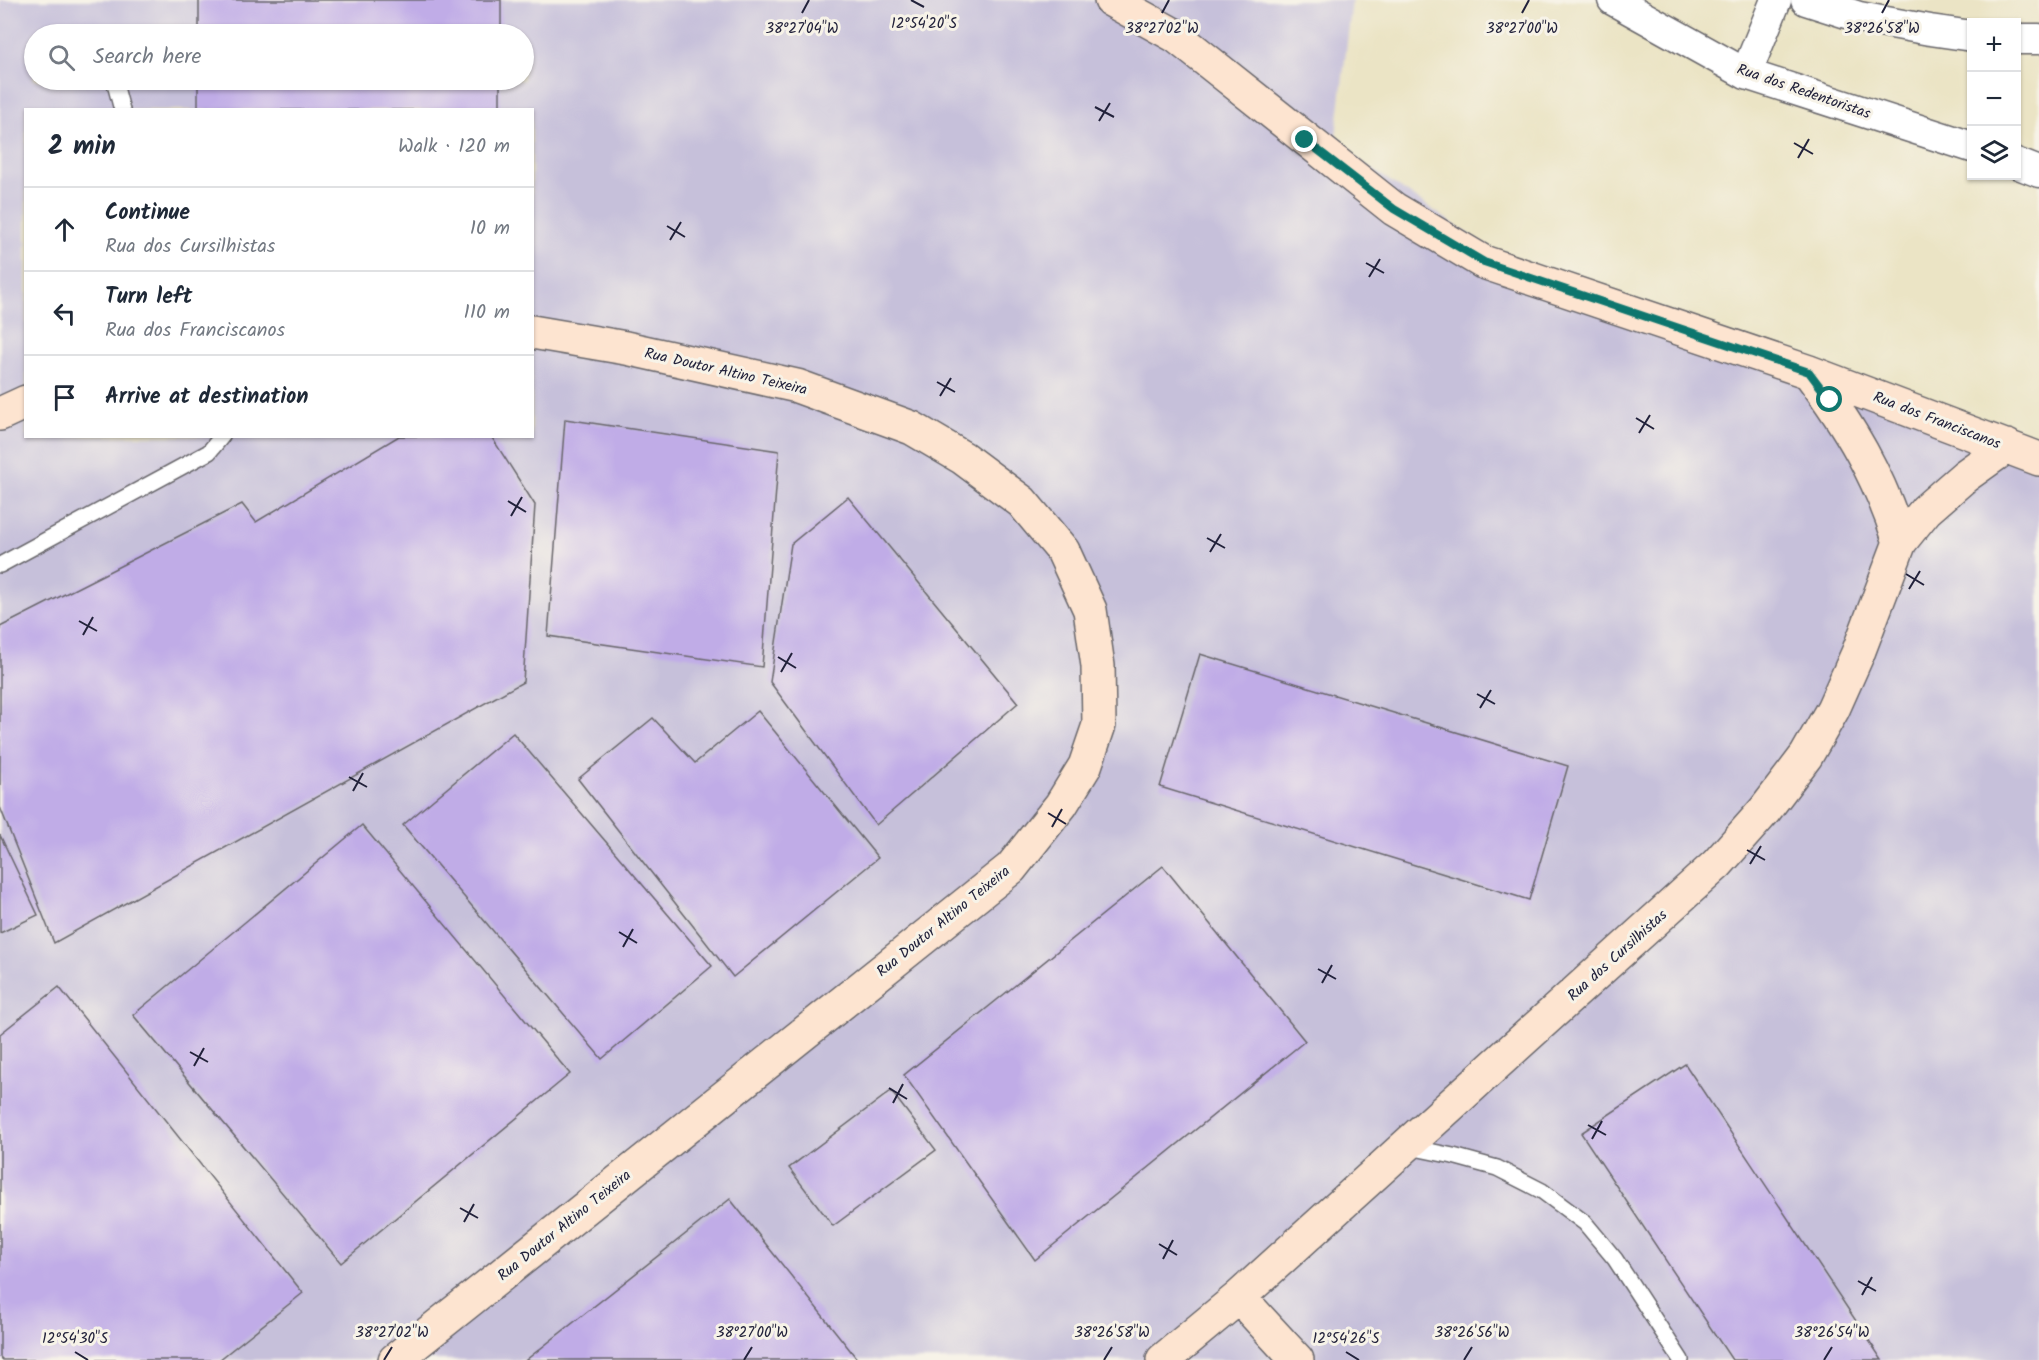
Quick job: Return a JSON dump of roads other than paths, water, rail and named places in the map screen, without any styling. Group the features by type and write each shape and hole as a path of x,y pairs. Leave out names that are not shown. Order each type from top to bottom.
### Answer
{"main road":[{"name":"Rua dos Franciscanos","path":"1111,0 1176,36 1394,209 1484,262 1809,372 2039,459"},
{"name":"Rua Doutor Altino Teixeira","path":"395,1360 1011,868 1061,805 1085,766 1099,725 1098,666 1090,610 1063,551 1022,502 963,458 912,428 797,386 626,348 534,332"},
{"path":"1809,372 1830,400 1865,456 1889,508 1900,542"},
{"path":"0,414 24,403"},
{"name":"Rua dos Cursilhistas","path":"1163,1360 1239,1297 1717,864 1765,810 1806,756 1833,708 1858,653 1900,542 1926,510 1965,476 2007,446"},
{"path":"1239,1297 1297,1360"}],"street":[{"name":"Rua dos Redentoristas","path":"1613,0 1746,74 1944,136 1967,145"},
{"path":"1746,74 1776,0"},
{"path":"1806,0 1859,17 1967,35"},
{"path":"2021,39 2039,39"},
{"path":"2021,166 2039,172"}],"lane":[{"path":"117,90 121,108"},
{"path":"0,565 209,452 220,438"},
{"path":"1406,1146 1497,1168 1542,1191 1585,1223 1615,1259 1681,1360"}]}
